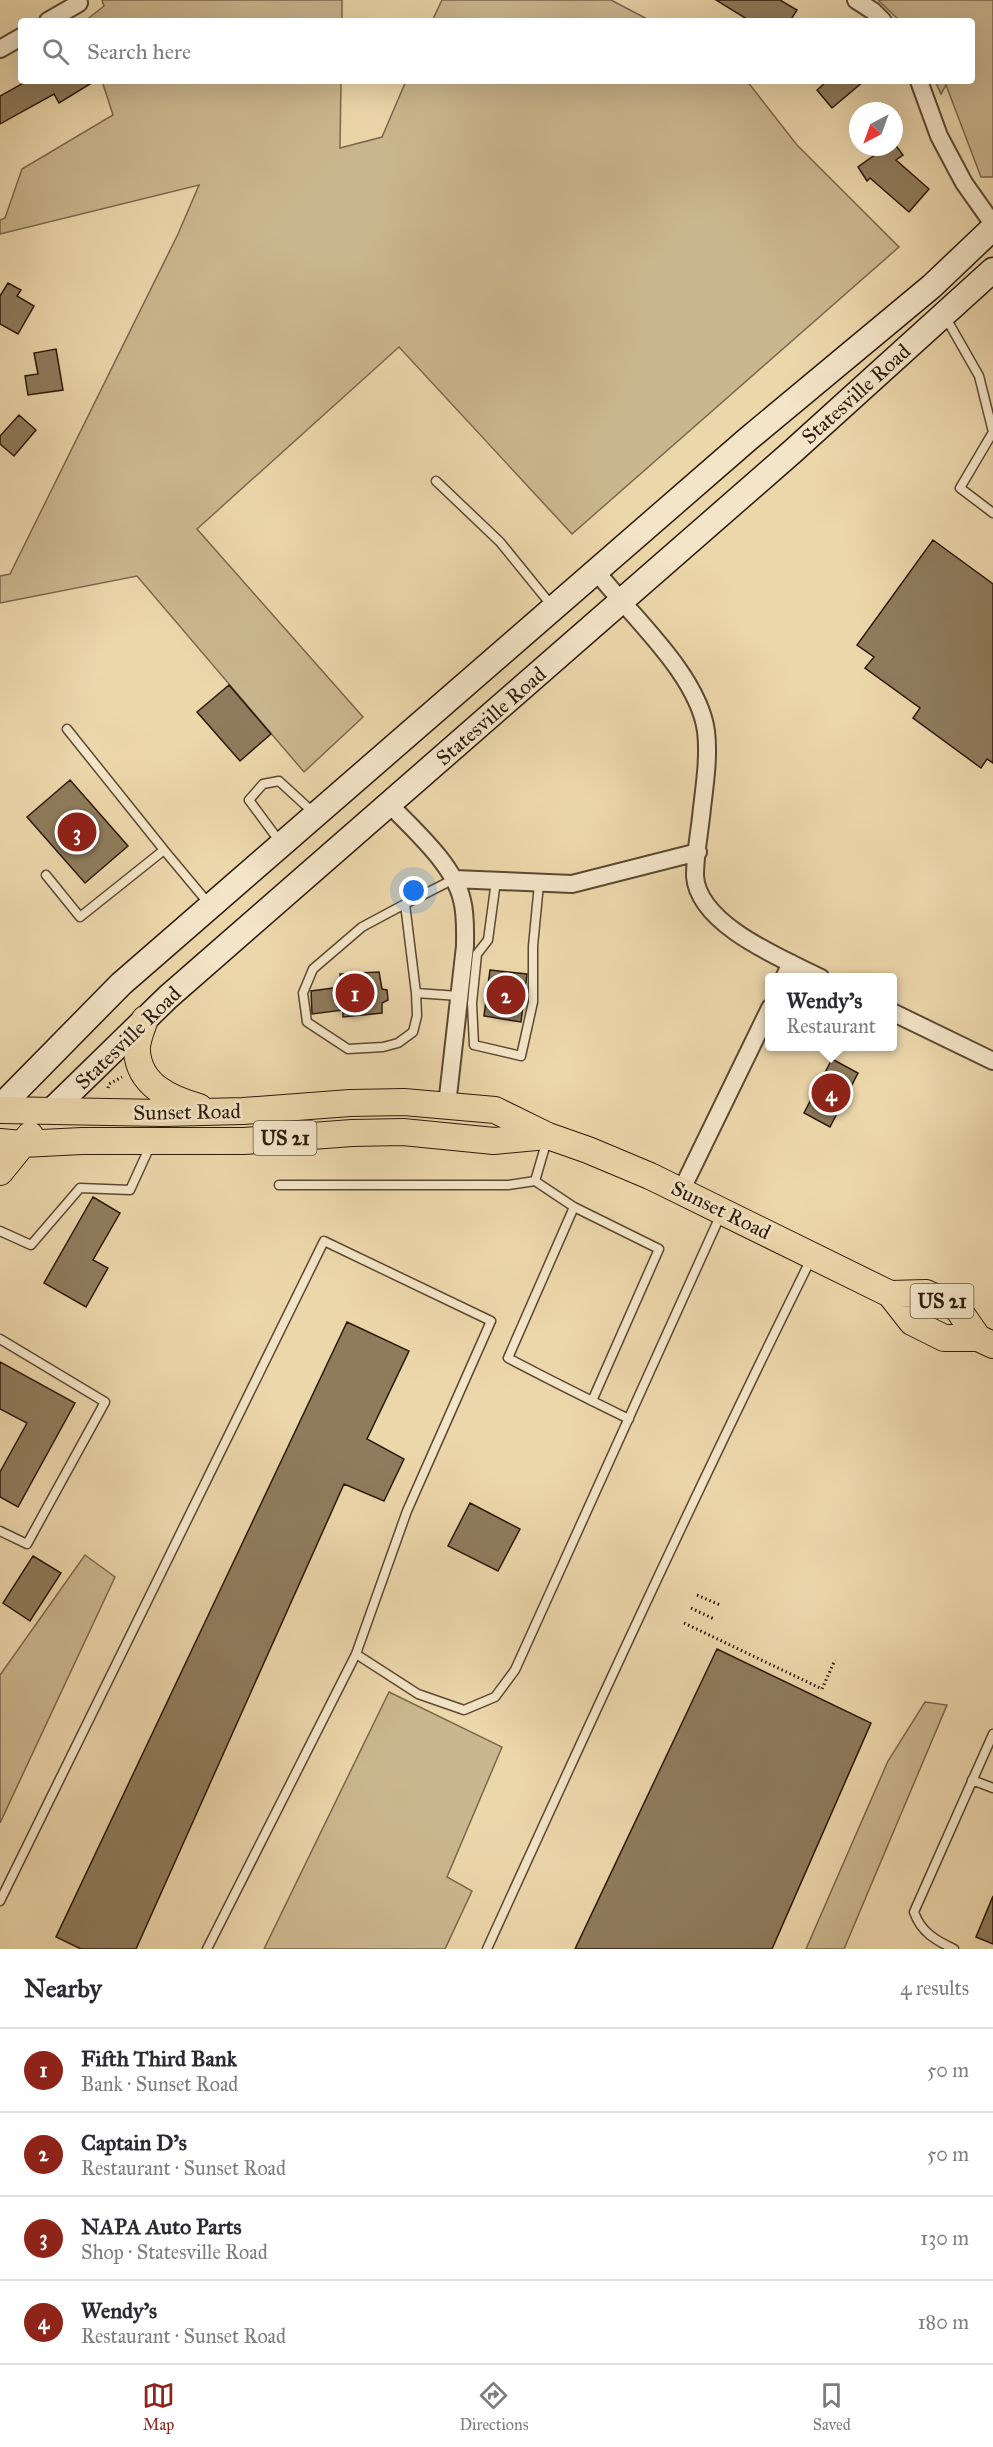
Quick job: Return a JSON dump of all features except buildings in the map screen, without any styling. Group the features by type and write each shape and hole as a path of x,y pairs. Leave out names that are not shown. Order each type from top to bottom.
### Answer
{"main road":[{"name":"Statesville Road","path":"0,1109 121,984 748,439 932,286 993,226"},
{"name":"Statesville Road","path":"0,1172 11,1143 51,1111 168,997 621,603 993,270"},
{"path":"145,1019 137,1050 147,1079 157,1089 178,1101 213,1112"},
{"name":"Sunset Road","path":"0,1109 213,1112 350,1103 404,1102 495,1110 548,1136 621,1162 890,1294 926,1293 958,1310 986,1341"},
{"name":"Sunset Road","path":"11,1143 244,1141 352,1132 403,1132 494,1141 548,1136"}],"street":[{"path":"856,0 880,18"},
{"path":"53,18 79,3"},
{"path":"0,49 18,39"},
{"path":"920,84 939,136 964,183 993,226"},
{"path":"596,571 671,660 695,696 706,730 706,770 695,877 702,899 716,917 788,970"},
{"path":"390,805 435,854 454,879 462,899 465,921 447,1105"},
{"path":"454,879 572,884 698,852"},
{"path":"897,1014 993,1061"},
{"path":"681,1191 765,1018"}],"lane":[{"path":"944,315 979,376 993,432 960,488 993,513"},
{"path":"436,481 500,542 554,608"},
{"path":"68,729 211,906"},
{"path":"282,845 249,800 263,784 279,781 316,816"},
{"path":"46,875 80,917 164,850"},
{"path":"405,904 416,993 417,1016 413,1032 398,1043 383,1047 348,1049 307,1022 303,993 313,969 362,927 405,904 454,879"},
{"path":"496,882 488,940 477,954 472,1003 474,1045 521,1056 533,1002 533,946 539,884"},
{"path":"416,993 459,996"},
{"path":"535,1181 548,1136"},
{"path":"0,1231 31,1245 80,1188 130,1190 152,1143"},
{"path":"279,1185 508,1185 535,1181 574,1207 659,1249 592,1401"},
{"path":"574,1207 508,1358 629,1419"},
{"path":"356,1654 418,1694 464,1710 495,1697 515,1671 723,1211"},
{"path":"0,1901 324,1241 491,1321 407,1511 356,1654 207,1949"},
{"path":"487,1949 626,1642 812,1256"},
{"path":"0,1339 105,1402 27,1544 0,1531"},
{"path":"954,1949 938,1941 919,1926 914,1912 993,1734"},
{"path":"972,1780 993,1788"}],"path":[{"path":"108,1088 109,1084 126,1074"},
{"path":"697,1595 720,1605"},
{"path":"691,1608 714,1619"},
{"path":"684,1623 822,1689 835,1660"}],"shaded area":[{"path":"102,0 342,0 342,18 89,18 104,6"},
{"path":"442,0 611,0 645,18 433,18"},
{"path":"878,0 993,0 993,177 981,177 946,85 941,94 936,84 975,84 975,18 897,18"},
{"path":"103,84 341,84 340,148 382,137 405,84 749,84 797,145 899,247 572,534 399,347 197,529 363,717 304,772 137,576 0,603 0,576 10,574 178,234 199,185 0,234 0,220 5,218 22,169 113,115"},
{"path":"85,1555 115,1577 0,1823 0,1675"},
{"path":"389,1692 502,1747 447,1877 472,1891 445,1949 264,1949"},
{"path":"925,1702 947,1705 844,1949 806,1949 888,1761"}],"place":[{"name":"NAPA Auto Parts","path":"77,832"},
{"name":"Fifth Third Bank","path":"355,993"},
{"name":"Captain D's","path":"506,995"},
{"name":"Wendy's","path":"831,1093"}]}
